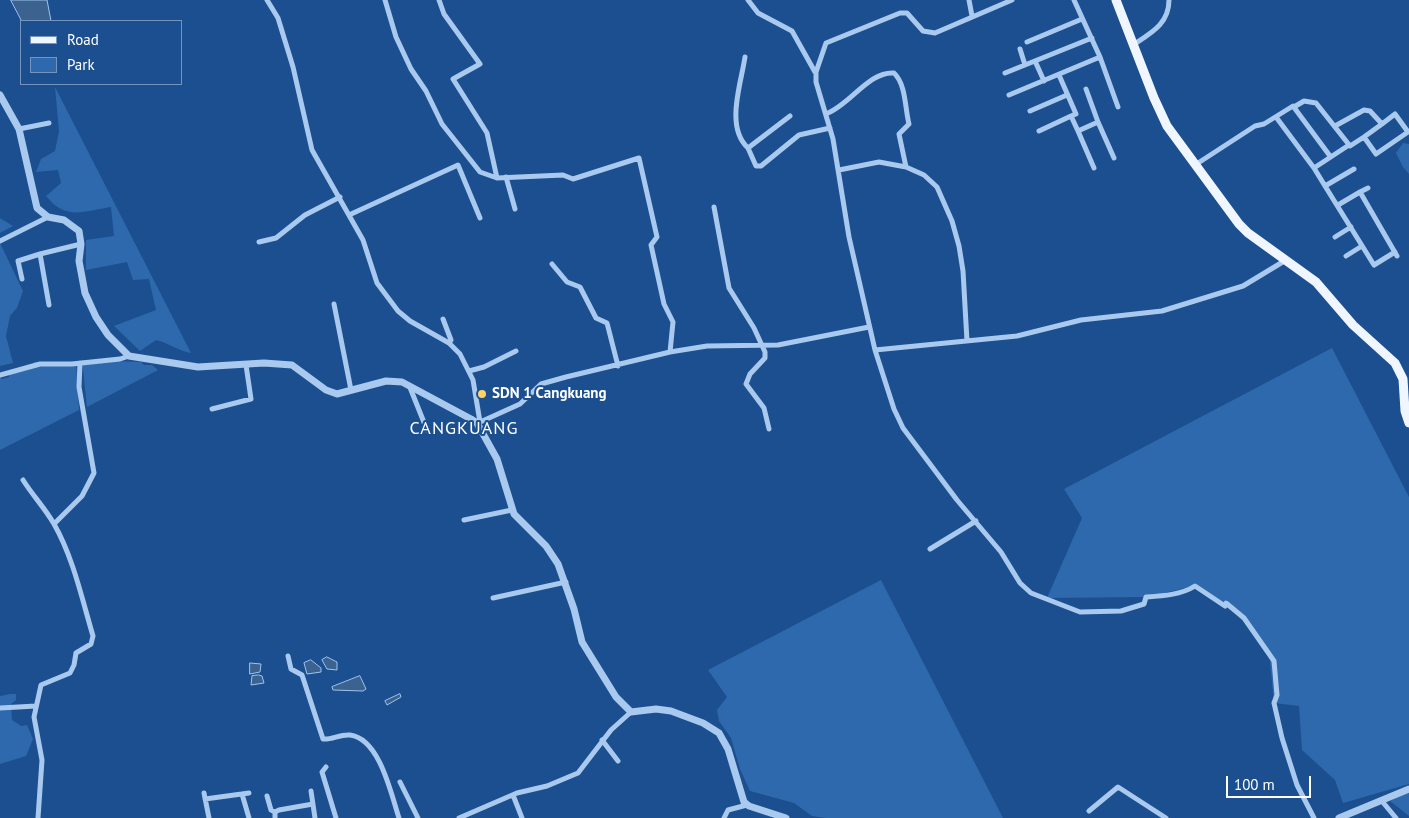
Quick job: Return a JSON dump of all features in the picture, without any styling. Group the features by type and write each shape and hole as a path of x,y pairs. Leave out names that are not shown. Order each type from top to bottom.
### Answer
{"main road":[{"path":"1116,0 1162,116 1195,165 1239,224 1248,233 1286,259 1320,286 1353,325 1395,362 1403,379 1405,411 1409,423"}],"street":[{"path":"267,0 278,18 293,67 312,150 363,240 377,283 398,311 410,321 449,344 460,354 473,381 478,423 497,459 512,510 546,546 558,564 566,582 582,642 616,697 632,712"},
{"path":"386,0 396,37 411,70 426,91 442,124 480,172 497,178 563,175 576,178 639,158 657,238 651,245 664,304 672,322 670,352"},
{"path":"438,0 444,14 480,64 453,79 487,133 497,178"},
{"path":"748,0 758,13 792,31 816,72"},
{"path":"969,0 972,16"},
{"path":"1012,0 972,16 944,30 930,34 923,31 907,13 900,12 826,43 816,72 816,82 830,128 839,170 849,237 869,327 894,409 903,428 952,493 1001,552 1020,583 1030,593 1080,612 1121,611 1144,604 1146,597 1164,596 1188,590 1195,586 1225,606 1226,603 1244,618 1274,661 1277,695 1274,703 1284,746 1297,785 1314,818"},
{"path":"1074,0 1100,57 1118,106"},
{"path":"1133,45 1159,27 1167,11 1169,0"},
{"path":"1027,42 1082,19"},
{"path":"1005,74 1092,38"},
{"path":"1020,49 1025,65"},
{"path":"745,57 737,106 737,125 740,139 748,148 754,164 759,166 798,135 830,128"},
{"path":"1009,96 1100,57"},
{"path":"1035,61 1044,81"},
{"path":"826,114 845,104 867,82 894,74 898,77 902,89 908,124 899,134 906,167"},
{"path":"1039,131 1076,114 1059,75"},
{"path":"1086,89 1114,158"},
{"path":"0,95 18,129 36,204 48,217"},
{"path":"1030,111 1067,95"},
{"path":"1195,165 1255,126 1264,124 1304,101 1316,104 1348,145"},
{"path":"1294,107 1330,156"},
{"path":"1335,126 1364,110 1370,111 1382,124"},
{"path":"1314,168 1348,145 1350,146 1364,138 1395,114 1408,132 1376,154 1364,138"},
{"path":"748,148 790,116"},
{"path":"1071,116 1094,168"},
{"path":"1276,117 1314,168 1374,264 1396,254 1360,192"},
{"path":"1078,131 1098,122"},
{"path":"18,129 49,123"},
{"path":"839,170 879,162 906,167 924,176 937,186 952,221 963,271 967,341"},
{"path":"349,215 458,165 480,218"},
{"path":"1325,186 1354,168"},
{"path":"506,178 514,209"},
{"path":"1338,205 1368,188"},
{"path":"259,242 276,238 305,215 340,197"},
{"path":"714,207 729,288 762,344 765,358 750,374 746,384 764,408 769,429"},
{"path":"0,240 48,217 64,220 77,228 82,244 79,261 85,292 96,317 108,335 129,356"},
{"path":"1335,237 1351,227"},
{"path":"22,280 18,261 82,244"},
{"path":"1346,256 1362,246"},
{"path":"40,254 49,305"},
{"path":"875,350 1017,336 1080,320 1162,311 1243,286 1286,259"},
{"path":"552,264 567,282 580,287 596,318 607,323 618,366"},
{"path":"334,304 351,390"},
{"path":"443,319 451,340 449,344"},
{"path":"478,423 522,403 541,384 670,352 706,346 778,345 869,327"},
{"path":"469,372 516,352"},
{"path":"0,375 40,364 80,363 129,356 198,367 264,363 294,365 331,392 337,394 386,381 409,384 478,423"},
{"path":"54,524 82,496 94,473 79,387 80,363"},
{"path":"212,408 250,399 246,365"},
{"path":"409,384 427,430"},
{"path":"23,480 32,496 44,508 66,547 93,639 90,644 76,653 74,665 70,672 41,685 34,717 42,760 38,818"},
{"path":"464,520 512,510"},
{"path":"930,549 976,521"},
{"path":"493,598 566,582"},
{"path":"288,656 291,669 302,675 323,739 351,735 367,744 382,768 399,818"},
{"path":"0,708 36,706"},
{"path":"459,818 578,773 602,740 632,712 656,709 671,711 703,723 719,733 728,748 741,798 747,805 786,818"},
{"path":"602,740 610,748 618,761"},
{"path":"326,767 322,772 336,818"},
{"path":"400,782 418,818"},
{"path":"1089,811 1118,787 1166,818"},
{"path":"1339,818 1409,788"},
{"path":"311,791 315,818"},
{"path":"204,793 209,818"},
{"path":"205,799 249,793"},
{"path":"242,794 249,818"},
{"path":"268,796 271,810 275,815 283,808 313,804"},
{"path":"513,796 522,818"},
{"path":"1381,800 1396,818"},
{"path":"724,818 728,810 747,805"}],"green space":[{"path":"55,87 191,353 156,340 140,351 114,326 156,310 149,279 133,280 127,262 86,270 86,240 114,236 111,207 84,212 68,212 53,204 46,196 61,183 58,170 36,172 41,159 55,151 59,131"},
{"path":"1403,143 1409,144 1409,174 1396,153"},
{"path":"0,218 13,226 0,233"},
{"path":"0,243 23,291 17,308 10,316 6,336 13,363 0,366"},
{"path":"1332,348 1409,497 1409,784 1343,803 1335,780 1302,750 1299,706 1274,703 1269,652 1244,618 1226,603 1195,586 1146,597 1047,598 1082,518 1064,489"},
{"path":"82,360 141,362 144,365 152,365 158,370 87,407"},
{"path":"34,362 76,362 79,410 0,450 0,376 2,379 9,377 9,370 30,369"},
{"path":"881,580 1003,818 825,818 812,816 794,803 750,791 740,769 731,738 719,721 717,710 727,697 708,670"},
{"path":"16,694 16,700 11,704 12,720 21,726 27,725 33,739 26,756 0,764 0,696"},
{"path":"1409,791 1409,816 1390,801"}],"shaded area":[{"path":"11,0 47,0 51,20 21,20"},
{"path":"327,657 337,662 337,670 327,669 322,660"},
{"path":"311,660 321,668 321,672 307,674 304,663"},
{"path":"250,663 261,664 260,672 250,674"},
{"path":"252,676 262,676 264,683 251,685"},
{"path":"360,676 366,689 363,691 333,690 332,687"},
{"path":"400,694 401,697 387,705 385,701"}],"place":[{"name":"SDN 1 Cangkuang","path":"482,394"}],"district":[{"name":"CANGKUANG","path":"464,429"}]}
